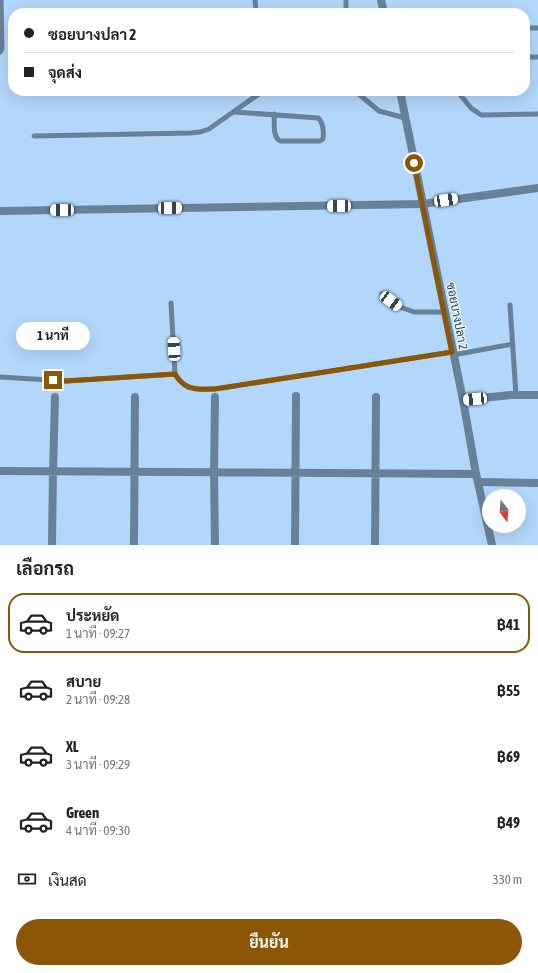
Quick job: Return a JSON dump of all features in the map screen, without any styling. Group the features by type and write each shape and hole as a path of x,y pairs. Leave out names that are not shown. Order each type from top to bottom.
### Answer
{"street":[{"name":"ซอยบางปลา 2","path":"401,96 476,474 492,545"},
{"path":"0,211 422,204 538,188"},
{"path":"462,400 516,395 538,395"},
{"path":"295,545 296,396"},
{"path":"52,545 55,397"},
{"path":"134,545 135,397"},
{"path":"215,397 214,473 216,545"},
{"path":"375,545 376,397"},
{"path":"0,471 476,474"},
{"path":"479,482 538,483"}],"lane":[{"path":"0,52 2,49 1,4"},
{"path":"34,136 195,133 209,129 257,96"},
{"path":"361,96 379,111 405,118"},
{"path":"461,96 471,108 482,115 538,114"},
{"path":"235,112 274,114 318,118 321,120 324,136 323,139 320,141 280,141 276,139 274,114"},
{"path":"382,294 400,307 414,312 444,312"},
{"path":"171,303 175,374 180,381 188,387 198,389 214,389 513,344"},
{"path":"510,305 516,395"},
{"path":"0,377 66,381 175,374"}],"route":[{"path":"53,380 66,381 175,374 180,381 188,387 198,389 214,389 452,352 414,163"}]}
